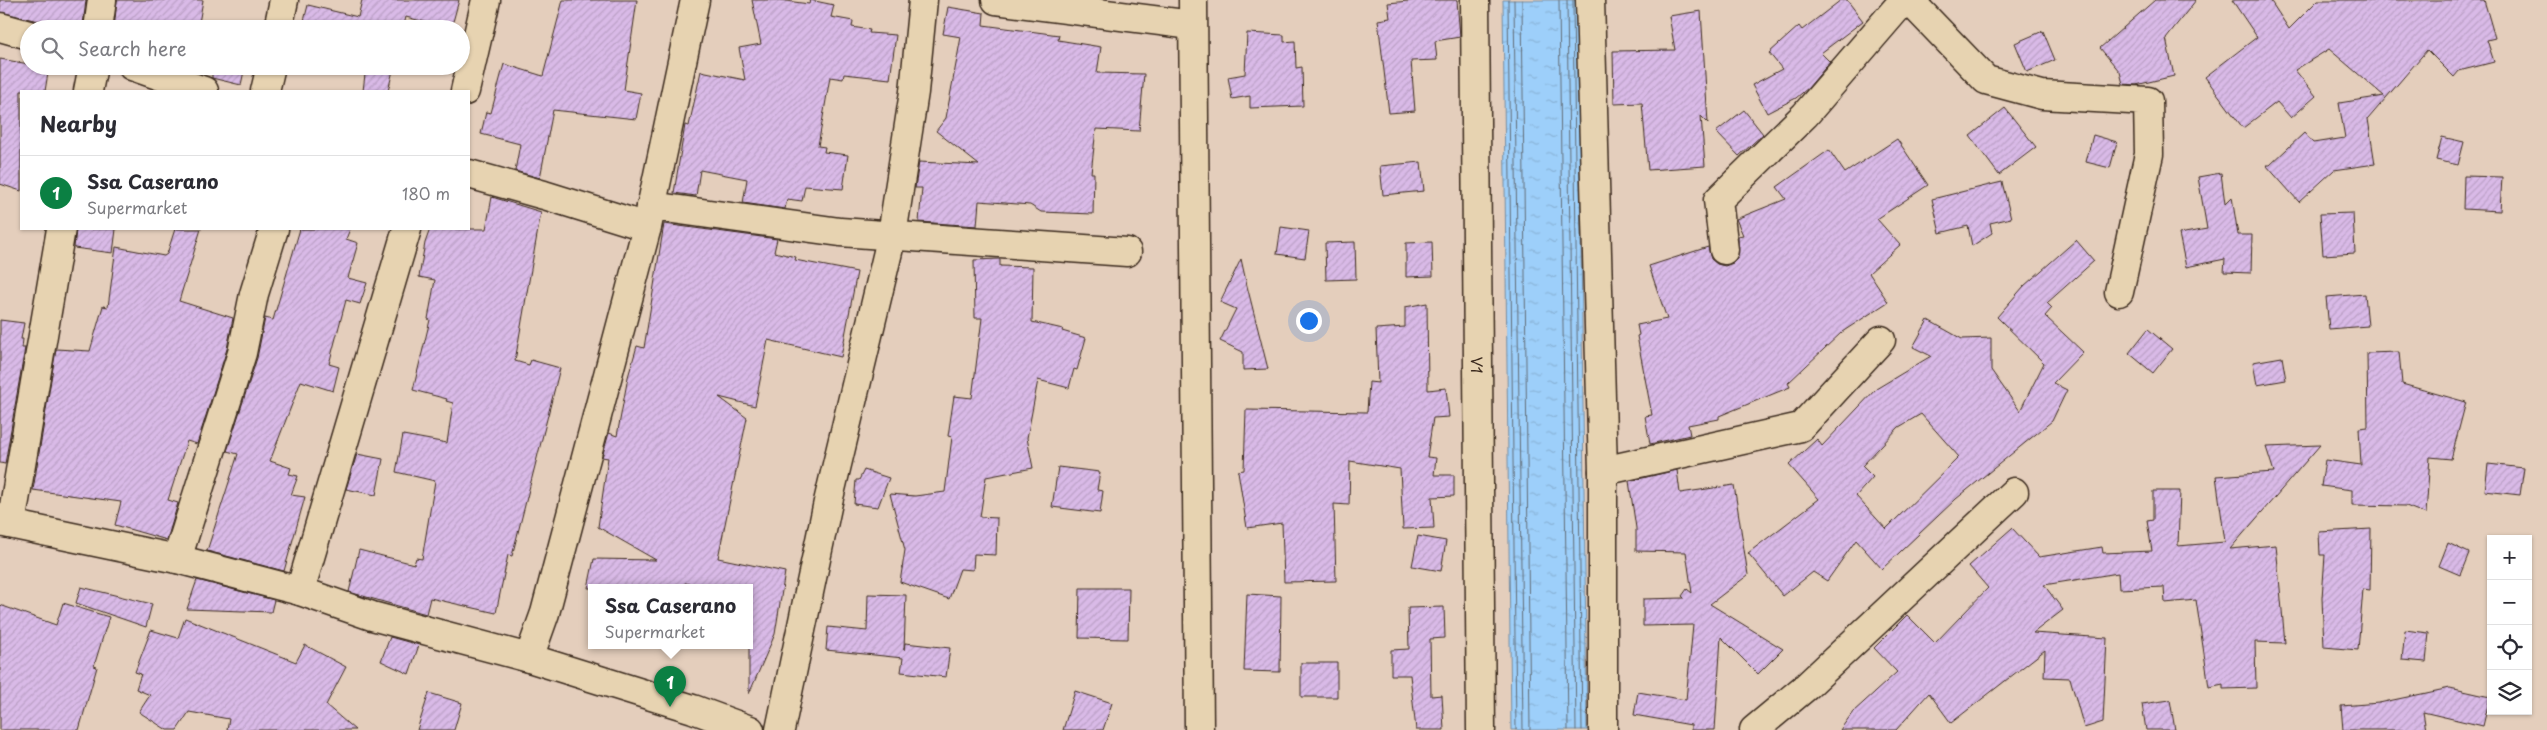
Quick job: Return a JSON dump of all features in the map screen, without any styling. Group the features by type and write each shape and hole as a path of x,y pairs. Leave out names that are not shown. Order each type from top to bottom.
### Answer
{"street":[{"path":"99,20 102,0"},
{"path":"280,20 284,0"},
{"path":"470,69 486,0"},
{"path":"529,658 545,613 649,217 695,0"},
{"path":"780,730 828,502 892,236 914,92 923,0"},
{"path":"996,0 1193,12 1199,730"},
{"name":"V1","path":"1475,0 1481,730"},
{"path":"1590,0 1603,471 1603,730"},
{"path":"1724,250 1718,200 1805,115 1904,0"},
{"path":"1909,0 1986,80 2042,95 2148,101 2149,154 2119,292"},
{"path":"0,27 20,33"},
{"path":"88,90 91,75"},
{"path":"158,75 201,90"},
{"path":"265,90 269,75"},
{"path":"465,90 469,75"},
{"path":"470,174 544,195 649,217 1127,252"},
{"path":"61,230 6,523 177,558 300,591 372,616 529,658 696,720 750,730"},
{"path":"177,558 242,353 254,294 274,230"},
{"path":"300,591 407,230"},
{"path":"1603,471 1801,426 1881,340"},
{"path":"1754,730 1814,679 2014,492"}],"water":[{"path":"1503,0 1578,0 1587,730 1511,730"}],"building":[{"path":"0,0 86,0 84,20 34,20 0,12"},
{"path":"117,0 203,0 200,20 115,20"},
{"path":"362,0 459,0 453,20 417,20 406,17 405,20 304,20 308,5 358,17"},
{"path":"563,0 637,0 624,90 641,93 636,119 553,110 540,178 515,171 520,144 481,134 486,112 491,113 504,64 543,76"},
{"path":"752,0 779,0 809,4 810,0 834,5 831,17 853,21 852,27 870,30 869,33 896,35 890,79 844,74 843,79 830,77 818,146 825,147 824,152 848,155 843,189 805,186 802,201 787,199 785,209 743,203 747,179 700,170 696,196 674,193 685,125 689,126 701,71 745,80 739,48 761,44"},
{"path":"1419,0 1457,0 1460,37 1435,41 1437,60 1411,61 1415,111 1389,113 1378,20 1390,18 1388,3"},
{"path":"1841,0 1847,0 1863,21 1821,53 1830,62 1808,88 1796,98 1767,113 1752,85 1782,69 1769,53 1799,26 1802,30"},
{"path":"2155,0 2196,0 2166,38 2174,76 2136,85 2123,84 2120,72 2100,48"},
{"path":"2232,0 2270,0 2289,29 2318,0 2484,0 2495,38 2487,40 2494,62 2459,71 2454,77 2427,50 2368,119 2375,164 2334,170 2299,202 2266,165 2270,165 2304,133 2313,143 2345,138 2339,103 2384,96 2329,49 2295,70 2316,96 2291,118 2277,102 2243,128 2205,77 2257,37"},
{"path":"948,7 984,13 983,25 1059,35 1058,40 1101,47 1097,73 1144,74 1139,131 1096,129 1091,173 1094,173 1093,214 1041,212 1030,205 979,201 977,226 919,222 922,188 915,188 919,162 979,165 936,131 946,118 961,37 943,34"},
{"path":"1701,11 1708,123 1701,116 1705,166 1648,170 1642,103 1614,104 1613,51 1675,50 1669,16"},
{"path":"2043,31 2055,60 2027,72 2015,43"},
{"path":"1247,33 1284,35 1284,42 1295,41 1296,68 1302,67 1303,106 1250,108 1250,96 1232,99 1228,77 1245,74"},
{"path":"0,59 20,62 20,75 48,75 45,90 20,90 20,191 0,184"},
{"path":"212,75 243,75 241,85 212,78"},
{"path":"365,75 392,75 388,90 363,90"},
{"path":"2005,108 2036,147 1999,175 1970,136"},
{"path":"1744,110 1763,134 1739,156 1716,132"},
{"path":"2093,135 2117,142 2110,168 2086,162"},
{"path":"2442,137 2464,142 2458,165 2436,160"},
{"path":"1897,139 1928,185 1877,219 1900,245 1869,273 1888,302 1842,332 1788,383 1790,387 1719,416 1719,419 1688,425 1690,435 1650,444 1645,416 1652,415 1637,336 1639,335 1637,325 1667,319 1649,266 1708,247 1711,259 1717,264 1725,266 1733,263 1738,256 1738,236 1743,235 1736,219 1786,199 1777,187 1829,150 1845,173"},
{"path":"1421,162 1424,191 1383,195 1380,166"},
{"path":"2221,173 2225,204 2232,197 2238,235 2252,235 2251,273 2224,272 2225,259 2186,267 2179,234 2207,229 2198,177"},
{"path":"2464,176 2502,177 2500,211 2463,209"},
{"path":"2002,182 2011,218 1990,223 1992,233 1972,246 1968,226 1940,233 1932,199"},
{"path":"492,197 541,212 515,361 529,365 531,360 560,368 512,556 508,555 496,613 430,598 426,614 349,592 359,550 414,564 416,558 422,559 435,481 396,472 403,435 447,443 453,403 446,401 447,399 413,390 430,320 428,319 435,280 419,277 425,243 430,230 486,229"},
{"path":"2353,213 2355,253 2323,255 2320,214"},
{"path":"664,224 777,239 774,252 796,257 795,260 857,272 841,357 768,340 755,406 719,397 747,418 718,558 785,572 775,634 749,694 749,649 753,649 753,584 589,584 594,559 656,560 598,527 608,458 602,457 609,433 617,436 628,377 637,346 644,348"},
{"path":"1281,227 1309,231 1305,258 1277,254"},
{"path":"76,230 116,230 113,253 74,248"},
{"path":"175,230 201,230 179,301 233,318 227,349 197,444 187,441 168,500 178,503 167,540 115,525 121,502 33,490 56,349 90,351 103,306 108,307 116,247 164,256 167,254"},
{"path":"300,230 350,230 346,239 358,243 348,278 367,283 360,304 346,300 329,364 339,367 333,391 301,381 270,461 291,468 289,474 298,476 291,495 305,497 284,571 207,551 238,454 227,451 257,358 265,318 273,320"},
{"path":"2076,240 2094,261 2047,303 2052,308 2045,316 2083,352 2053,383 2067,390 2052,421 1956,499 1882,569 1856,540 1827,581 1813,572 1783,596 1748,553 1819,499 1789,465 1817,439 1822,446 1876,389 1931,356 1913,347 1928,320 1962,339 1991,338 1991,370 2020,411 2044,363 1997,317 2024,286","holes":["1921,414 1959,457 1886,529 1856,496 1873,477 1862,466 1899,427"]},
{"path":"1355,242 1356,279 1326,280 1325,243"},
{"path":"1432,242 1433,276 1406,277 1406,243"},
{"path":"1000,259 1000,266 1033,267 1032,322 1063,329 1062,331 1086,338 1077,370 1074,369 1069,388 1038,380 1027,438 1033,468 986,477 980,517 997,518 996,555 974,554 973,570 960,569 949,599 900,582 905,550 890,494 915,496 945,492 952,437 948,436 954,396 972,398 982,318 975,318 974,260"},
{"path":"1241,259 1268,369 1243,370 1243,352 1220,341 1236,309 1220,302"},
{"path":"2365,294 2368,326 2329,329 2326,297"},
{"path":"1427,303 1428,390 1446,388 1449,417 1433,418 1427,457 1436,458 1434,475 1454,475 1454,496 1432,497 1434,528 1403,529 1400,469 1350,461 1349,505 1334,504 1336,581 1284,582 1282,523 1247,528 1238,471 1244,470 1246,410 1367,412 1369,382 1378,383 1376,329 1405,327 1405,307"},
{"path":"0,320 24,323 21,339 23,339 22,348 25,348 5,464 0,463"},
{"path":"2148,329 2172,349 2153,373 2129,353"},
{"path":"2399,352 2402,384 2466,402 2451,459 2430,457 2426,514 2406,506 2352,505 2352,490 2321,486 2325,460 2361,465 2359,428 2368,427 2367,353"},
{"path":"2282,357 2286,380 2257,385 2253,362"},
{"path":"2320,445 2230,549 2276,545 2285,643 2255,642 2256,688 2223,689 2223,684 2209,687 2196,600 2165,603 2164,587 2119,589 2118,573 2044,585 2063,610 2033,633 2107,638 2103,722 2084,728 2070,678 2044,677 2045,650 1951,723 1929,693 1896,730 1840,730 1853,712 1897,672 1874,648 1907,615 1935,643 1988,588 1969,566 2012,528 2039,557 2102,547 2103,553 2152,551 2147,521 2153,520 2153,491 2180,491 2178,546 2225,542 2216,476 2274,472 2266,447"},
{"path":"357,454 383,459 376,495 346,489"},
{"path":"2488,464 2524,468 2520,495 2485,491"},
{"path":"1058,467 1100,472 1097,490 1103,491 1100,513 1052,507"},
{"path":"864,470 889,478 878,507 854,504 856,480 859,480"},
{"path":"1677,470 1680,493 1734,485 1748,575 1710,604 1783,649 1758,674 1721,637 1715,730 1691,730 1691,725 1634,715 1638,692 1686,700 1693,625 1643,626 1643,599 1684,598 1682,596 1687,589 1692,593 1686,552 1636,551 1636,528 1629,481"},
{"path":"2371,529 2370,590 2363,589 2358,650 2324,647 2322,598 2325,555 2320,555 2319,532"},
{"path":"1418,536 1446,541 1441,571 1412,566"},
{"path":"2448,543 2469,553 2460,575 2439,566"},
{"path":"197,580 274,600 271,612 187,609"},
{"path":"81,587 152,604 146,627 76,603"},
{"path":"1080,588 1129,588 1128,639 1079,638"},
{"path":"868,594 906,595 904,650 905,643 950,648 946,677 901,672 903,658 826,650 828,627 867,631"},
{"path":"1247,594 1281,596 1280,672 1244,671"},
{"path":"63,603 109,617 94,666 97,667 79,730 0,730 0,605 56,625"},
{"path":"1444,607 1445,638 1430,639 1431,696 1442,695 1444,730 1416,730 1410,675 1391,675 1391,650 1409,649 1408,608"},
{"path":"185,618 296,662 305,645 346,667 326,705 355,730 227,730 229,719 189,712 177,730 167,730 139,712 150,695 136,689 141,674 135,672 151,630 178,638"},
{"path":"2405,630 2429,633 2426,662 2402,660"},
{"path":"390,637 419,645 409,674 381,661"},
{"path":"1301,663 1337,663 1337,697 1301,697"},
{"path":"2450,688 2487,696 2487,709 2483,726 2423,712 2426,730 2343,730 2341,706 2379,703"},
{"path":"1075,691 1112,703 1103,730 1063,730"},
{"path":"429,693 462,703 454,730 417,730"},
{"path":"2170,700 2175,730 2146,730 2142,704"}],"place":[{"name":"Ssa Caserano","path":"670,707"}]}
